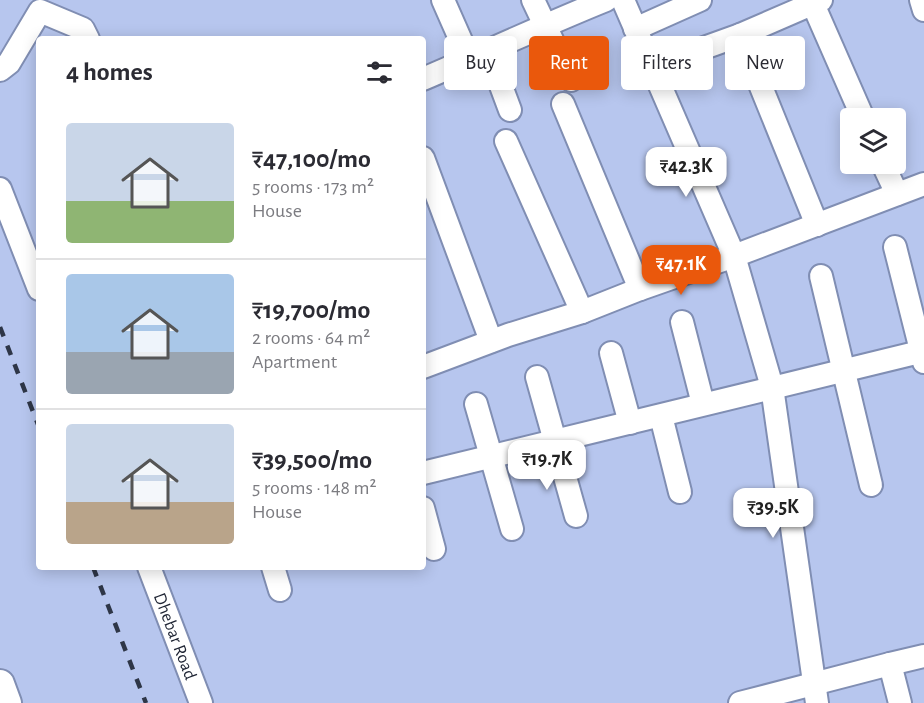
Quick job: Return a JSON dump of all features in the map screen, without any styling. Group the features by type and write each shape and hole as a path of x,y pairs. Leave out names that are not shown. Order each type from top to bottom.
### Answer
{"main road":[{"path":"0,684 7,703"}],"street":[{"path":"443,0 467,36"},
{"path":"533,0 550,36"},
{"path":"517,38 606,0"},
{"path":"623,0 638,36"},
{"path":"635,29 700,0"},
{"path":"921,0 924,10"},
{"path":"713,45 817,2 859,108"},
{"path":"0,70 9,63 43,6 83,29 86,36"},
{"path":"740,35 817,225"},
{"path":"426,78 444,70"},
{"path":"499,90 510,110"},
{"path":"661,90 734,256 772,387 816,694"},
{"path":"562,104 640,289"},
{"path":"506,141 582,312"},
{"path":"426,166 491,341"},
{"path":"888,174 897,194"},
{"path":"426,366 491,341 582,312 924,184"},
{"path":"0,189 33,255 36,272"},
{"path":"426,472 844,370 923,355 895,247"},
{"path":"821,276 871,485"},
{"path":"682,322 703,404"},
{"path":"611,353 630,423"},
{"path":"537,377 576,516"},
{"path":"476,404 512,529"},
{"path":"661,416 680,492"},
{"path":"426,519 434,549"},
{"name":"Dhebar Road","path":"150,570 201,703"},
{"path":"274,570 280,590"},
{"path":"740,703 816,694 890,663 924,656"},
{"path":"890,663 900,703"}],"railway":[{"path":"0,327 36,419"},
{"path":"94,570 146,703"}]}
